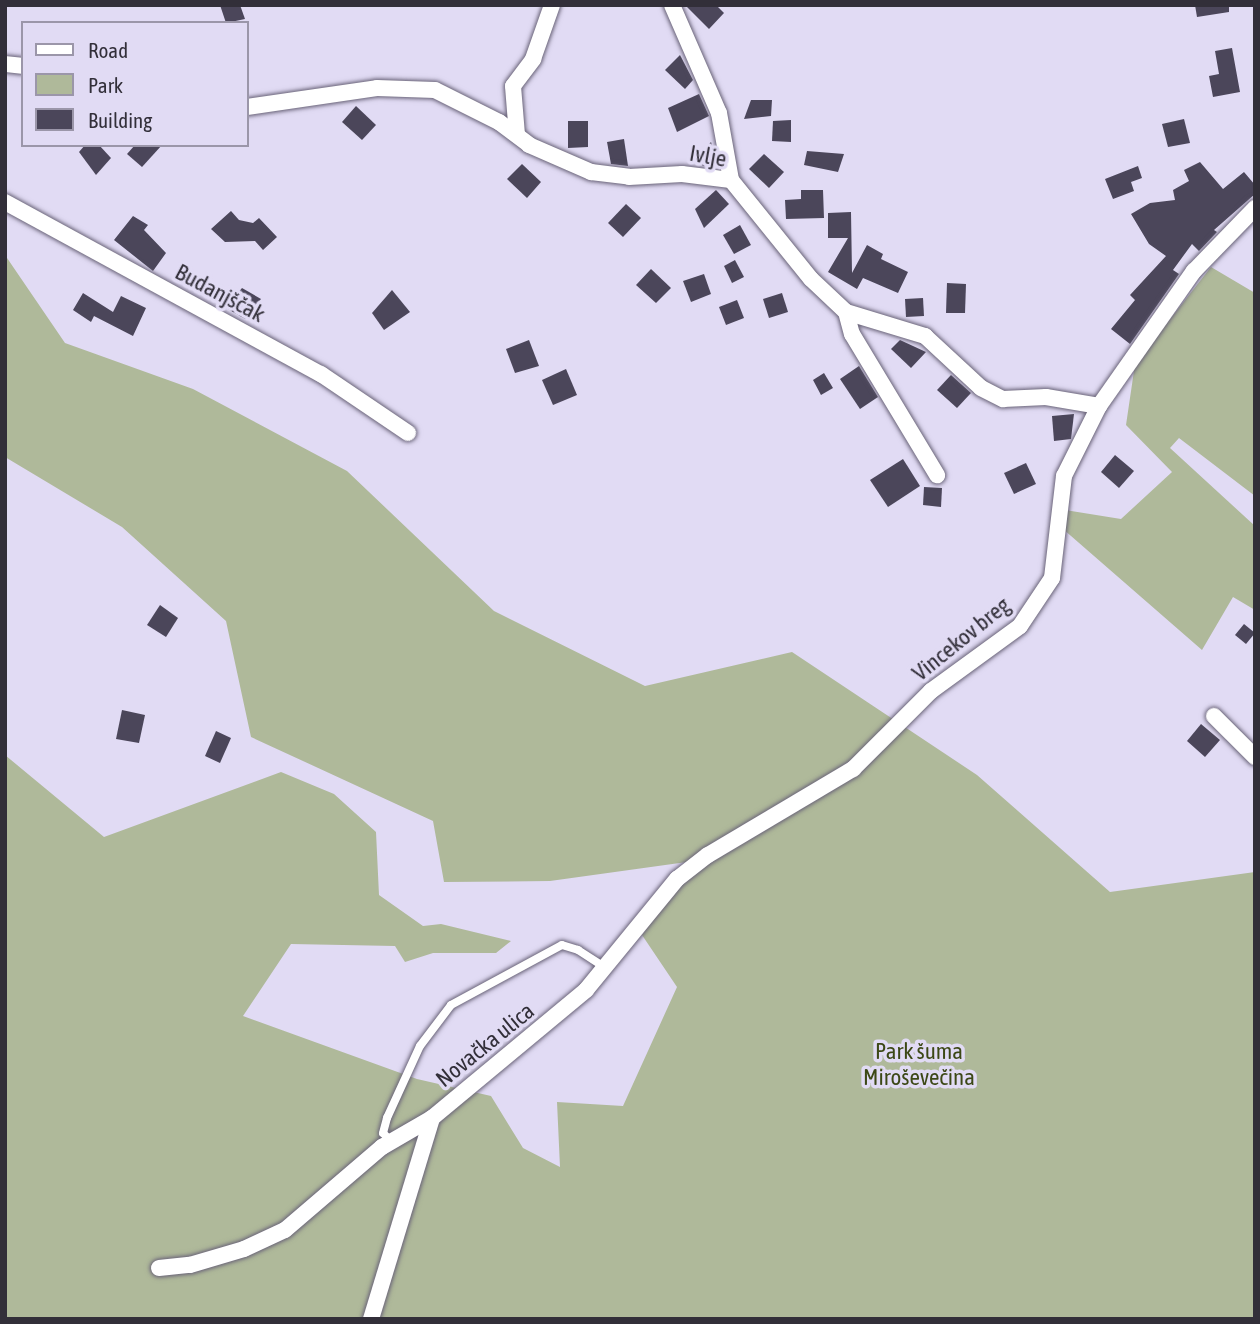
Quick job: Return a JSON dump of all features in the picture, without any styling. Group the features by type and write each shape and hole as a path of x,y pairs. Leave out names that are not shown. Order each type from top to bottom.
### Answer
{"street":[{"path":"517,135 513,86 533,58 552,5"},
{"path":"672,5 719,113 731,180"},
{"name":"Ivlje","path":"248,107 377,88 435,90 591,172 629,177 682,174 731,180 811,279 846,312 925,337 981,388 1003,399 1046,397 1099,406"},
{"name":"Budanjščak","path":"5,202 321,374 408,432"},
{"name":"Vincekov breg","path":"708,855 853,769 931,691 1020,626 1052,578 1064,476 1099,406 1194,271 1255,208"},
{"path":"846,312 852,334 937,475"},
{"path":"1214,716 1255,757"},
{"name":"Novačka ulica","path":"371,1319 432,1118 586,990 635,935 651,905 708,855"},
{"path":"159,1268 190,1265 244,1249 285,1230 391,1142 432,1118"}],"lane":[{"path":"391,1142 383,1133 387,1118 420,1046 451,1005 562,945 578,950 606,968"}],"green space":[{"name":"Park šuma Miroševečina","path":"5,255 65,343 193,389 347,471 494,611 645,686 792,652 977,775 1110,892 1255,872 1255,1319 5,1319 5,755 104,837 281,772 334,794 376,832 379,895 423,926 441,924 511,941 496,953 433,953 405,962 395,946 291,944 243,1016 417,1079 491,1096 523,1148 560,1167 557,1102 623,1106 677,987 642,935 694,861 550,881 444,882 433,821 251,737 226,621 122,527 5,457"},
{"path":"1211,267 1255,293 1255,496 1179,438 1170,448 1255,526 1255,610 1233,597 1202,650 1063,529 1065,510 1121,519 1172,472 1126,425 1135,364"}],"building":[{"path":"220,5 240,5 245,19 225,21"},
{"path":"685,5 716,5 724,13 709,29"},
{"path":"1195,5 1229,5 1229,12 1197,17"},
{"path":"1232,48 1240,92 1213,97 1209,76 1219,74 1215,51"},
{"path":"680,55 693,80 685,89 665,70"},
{"path":"699,94 709,116 677,132 668,108"},
{"path":"751,100 772,100 771,116 744,119"},
{"path":"356,106 376,125 362,140 342,122"},
{"path":"1184,119 1190,143 1168,147 1162,124"},
{"path":"791,120 791,142 772,141 773,121"},
{"path":"568,121 588,121 588,147 568,148"},
{"path":"624,139 628,166 611,164 607,142"},
{"path":"711,142 718,165 715,167 703,166 696,158"},
{"path":"83,147 101,147 111,158 96,175 79,152"},
{"path":"133,147 160,147 142,167 127,154"},
{"path":"807,151 844,154 838,172 804,165"},
{"path":"764,154 784,172 769,188 749,169"},
{"path":"1200,162 1223,189 1244,172 1255,185 1255,194 1214,230 1217,232 1199,251 1192,244 1173,270 1179,274 1130,344 1111,329 1135,300 1130,295 1166,256 1149,244 1131,214 1150,203 1175,200 1173,190 1189,181 1184,170"},
{"path":"522,164 541,182 527,198 507,179"},
{"path":"1138,166 1142,178 1131,182 1134,191 1113,199 1105,179"},
{"path":"716,190 729,204 704,228 695,209"},
{"path":"801,190 823,190 824,218 786,219 785,200 801,199"},
{"path":"626,204 641,218 623,237 608,223"},
{"path":"231,211 239,220 253,223 259,218 277,237 263,250 255,241 225,242 211,229"},
{"path":"851,212 852,273 867,245 883,254 881,259 908,272 898,293 863,278 857,289 828,272 848,238 828,238 828,213"},
{"path":"133,216 148,225 144,230 166,253 153,271 114,240"},
{"path":"740,225 751,245 734,254 723,235"},
{"path":"735,260 744,277 732,283 724,266"},
{"path":"651,269 671,288 656,303 636,285"},
{"path":"704,274 711,294 691,302 683,281"},
{"path":"947,283 966,284 965,313 946,313"},
{"path":"242,288 261,299 245,319 226,308"},
{"path":"392,290 410,312 384,330 372,313"},
{"path":"83,293 113,312 121,296 146,308 133,336 94,316 91,322 73,310"},
{"path":"782,293 788,312 769,318 763,299"},
{"path":"923,298 924,316 906,317 905,299"},
{"path":"737,300 744,318 726,325 719,307"},
{"path":"529,340 539,366 515,373 506,349"},
{"path":"900,340 926,352 911,368 891,349"},
{"path":"859,366 878,397 860,409 840,379"},
{"path":"566,369 577,395 553,405 542,380"},
{"path":"824,373 833,388 821,395 813,380"},
{"path":"951,375 971,393 957,408 937,390"},
{"path":"1074,414 1071,439 1054,441 1052,416"},
{"path":"1115,455 1134,471 1119,488 1101,472"},
{"path":"903,459 920,486 888,507 870,480"},
{"path":"1026,463 1036,484 1014,494 1004,473"},
{"path":"924,487 942,488 941,507 923,505"},
{"path":"160,605 178,618 166,637 147,625"},
{"path":"1244,624 1255,633 1246,644 1235,635"},
{"path":"122,710 145,715 139,743 116,739"},
{"path":"1201,724 1220,740 1205,757 1187,741"},
{"path":"216,731 231,738 220,763 205,756"}]}
